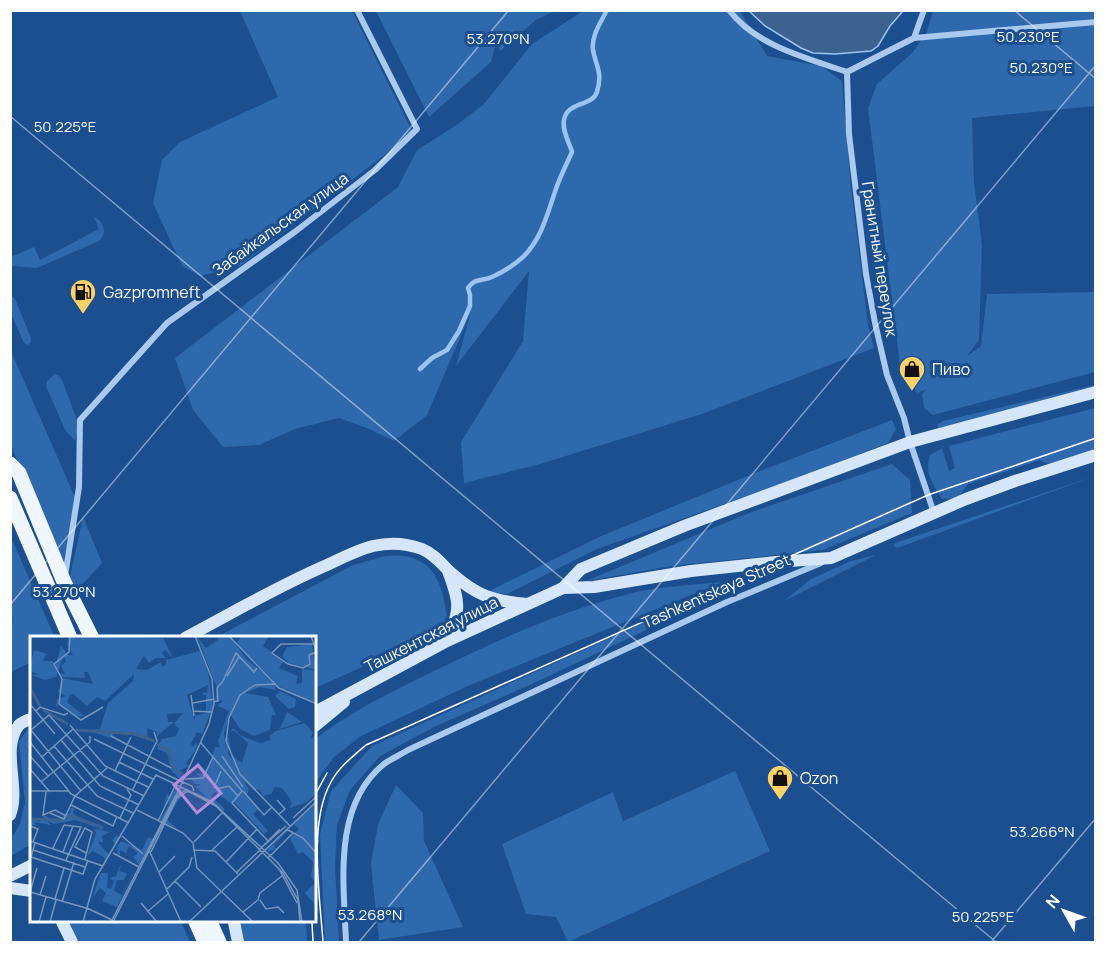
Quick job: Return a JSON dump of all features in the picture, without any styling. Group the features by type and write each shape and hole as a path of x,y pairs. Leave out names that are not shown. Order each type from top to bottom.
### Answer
{"main road":[{"path":"910,442 940,432 1095,392"},
{"name":"Ташкентская улица","path":"316,711 447,641 563,588 581,569 684,526 910,442"},
{"name":"Tashkentskaya Street","path":"831,558 1015,481 1095,455"},
{"path":"10,464 19,473 64,582 91,636"},
{"path":"10,498 69,636"},
{"path":"189,636 303,575 373,546 404,543 424,550 437,558 468,587 488,598 528,604"},
{"name":"Ташкентская улица","path":"563,588 594,587 692,572 831,558"},
{"path":"447,641 458,616 458,596 448,570"},
{"path":"316,725 365,685"},
{"path":"10,815 15,803 11,743 15,726 30,719"},
{"path":"10,876 30,866"},
{"path":"10,888 30,891"},
{"path":"63,923 72,942"},
{"path":"197,923 205,942"},
{"path":"211,923 219,942"},
{"path":"234,923 238,942"}],"street":[{"name":"Забайкальская улица","path":"64,582 78,487 80,420 167,324 296,231 375,170 417,129 357,10"},
{"path":"729,10 749,31 798,54 847,72 914,38 1095,22"},
{"path":"914,38 924,10"},
{"name":"Гранитный переулок","path":"847,72 849,134 866,274 887,375 904,418 934,513"},
{"name":"Tashkentskaya Street","path":"346,942 344,847 351,813 365,785 384,765 408,750 727,602 831,558"}],"shaded area":[{"path":"240,11 352,11 413,133 240,266 200,276 182,266 153,203 162,160 180,142 278,97"},
{"path":"376,11 555,11 536,20 500,51 496,43 491,62 429,117"},
{"path":"583,11 740,11 767,56 821,66 842,81 850,179 868,325 874,348 702,414 540,464 464,483 461,442 523,341 529,271 456,366 471,312 427,415 394,441 339,418 295,429 259,445 223,447 193,410 175,358 398,187 417,150 483,105 532,44"},
{"path":"749,11 903,11 890,26 878,46 871,51 835,54 813,53 801,48 765,26"},
{"path":"933,11 1095,11 1095,106 972,118 974,182 982,245 979,340 967,356 981,346 987,294 1095,292 1095,372 933,415 924,408 922,394 927,389 917,393 900,365 868,108 877,84 912,53 926,34"},
{"path":"94,217 104,228 99,241 37,268 11,266 11,257 34,247 40,260 99,229"},
{"path":"10,295 15,299 31,338 28,345 24,343 11,314"},
{"path":"10,349 77,502 62,566 35,497 11,447"},
{"path":"55,374 62,380 79,425 75,441 65,430 46,386 47,381"},
{"path":"1095,385 1095,392 940,432 937,425 943,421"},
{"path":"1095,408 1095,451 1048,464 1040,460 968,484 958,498 942,499 930,479 928,462 930,455 942,448 949,471 955,468 949,446"},
{"path":"892,420 896,429 888,443 770,488 597,549 507,594 487,592 599,537"},
{"path":"892,464 910,480 912,513 823,550 671,566 586,581 749,513"},
{"path":"1095,476 897,548 894,546 895,543"},
{"path":"83,517 102,563 75,592 69,581"},
{"path":"11,537 54,636 30,636 30,662 11,672 11,620 13,619 10,611"},
{"path":"876,555 784,601 811,579 851,561"},
{"path":"385,556 403,556 422,562 434,574 441,590 447,616 439,630 316,688 316,636 219,636 353,565"},
{"path":"723,582 470,685 361,736 334,757 316,782 316,738 358,710 481,648 529,628 603,601 651,589"},
{"path":"725,586 733,589 532,684 436,726 380,756 350,790 337,825 335,866 339,942 325,942 320,834 331,791 372,746"},
{"path":"30,728 30,845 11,856 11,839 20,824 25,803 19,742"},
{"path":"735,771 770,851 568,942 556,917 526,914 502,844 613,792 623,821"},
{"path":"396,785 423,813 424,841 463,927 379,940 371,864 378,824"},
{"path":"70,923 181,923 190,942 79,942"},
{"path":"234,923 306,923 307,942 243,942"}],"waterway":[{"path":"420,369 432,358 447,350 459,331 470,306 468,288 470,285 496,275 516,263 530,249 540,232 572,152 564,128 566,114 574,107 590,100 597,92 599,74 593,45 597,29 607,10"}],"tram line":[{"path":"323,942 317,860 320,818 324,799 338,771 366,745 928,495 1096,438"},
{"path":"316,793 327,773"},
{"path":"312,923 313,942"}],"place":[{"name":"Gazpromneft","path":"83,315"},
{"name":"Пиво","path":"912,392"},
{"name":"Ozon","path":"780,801"}]}
